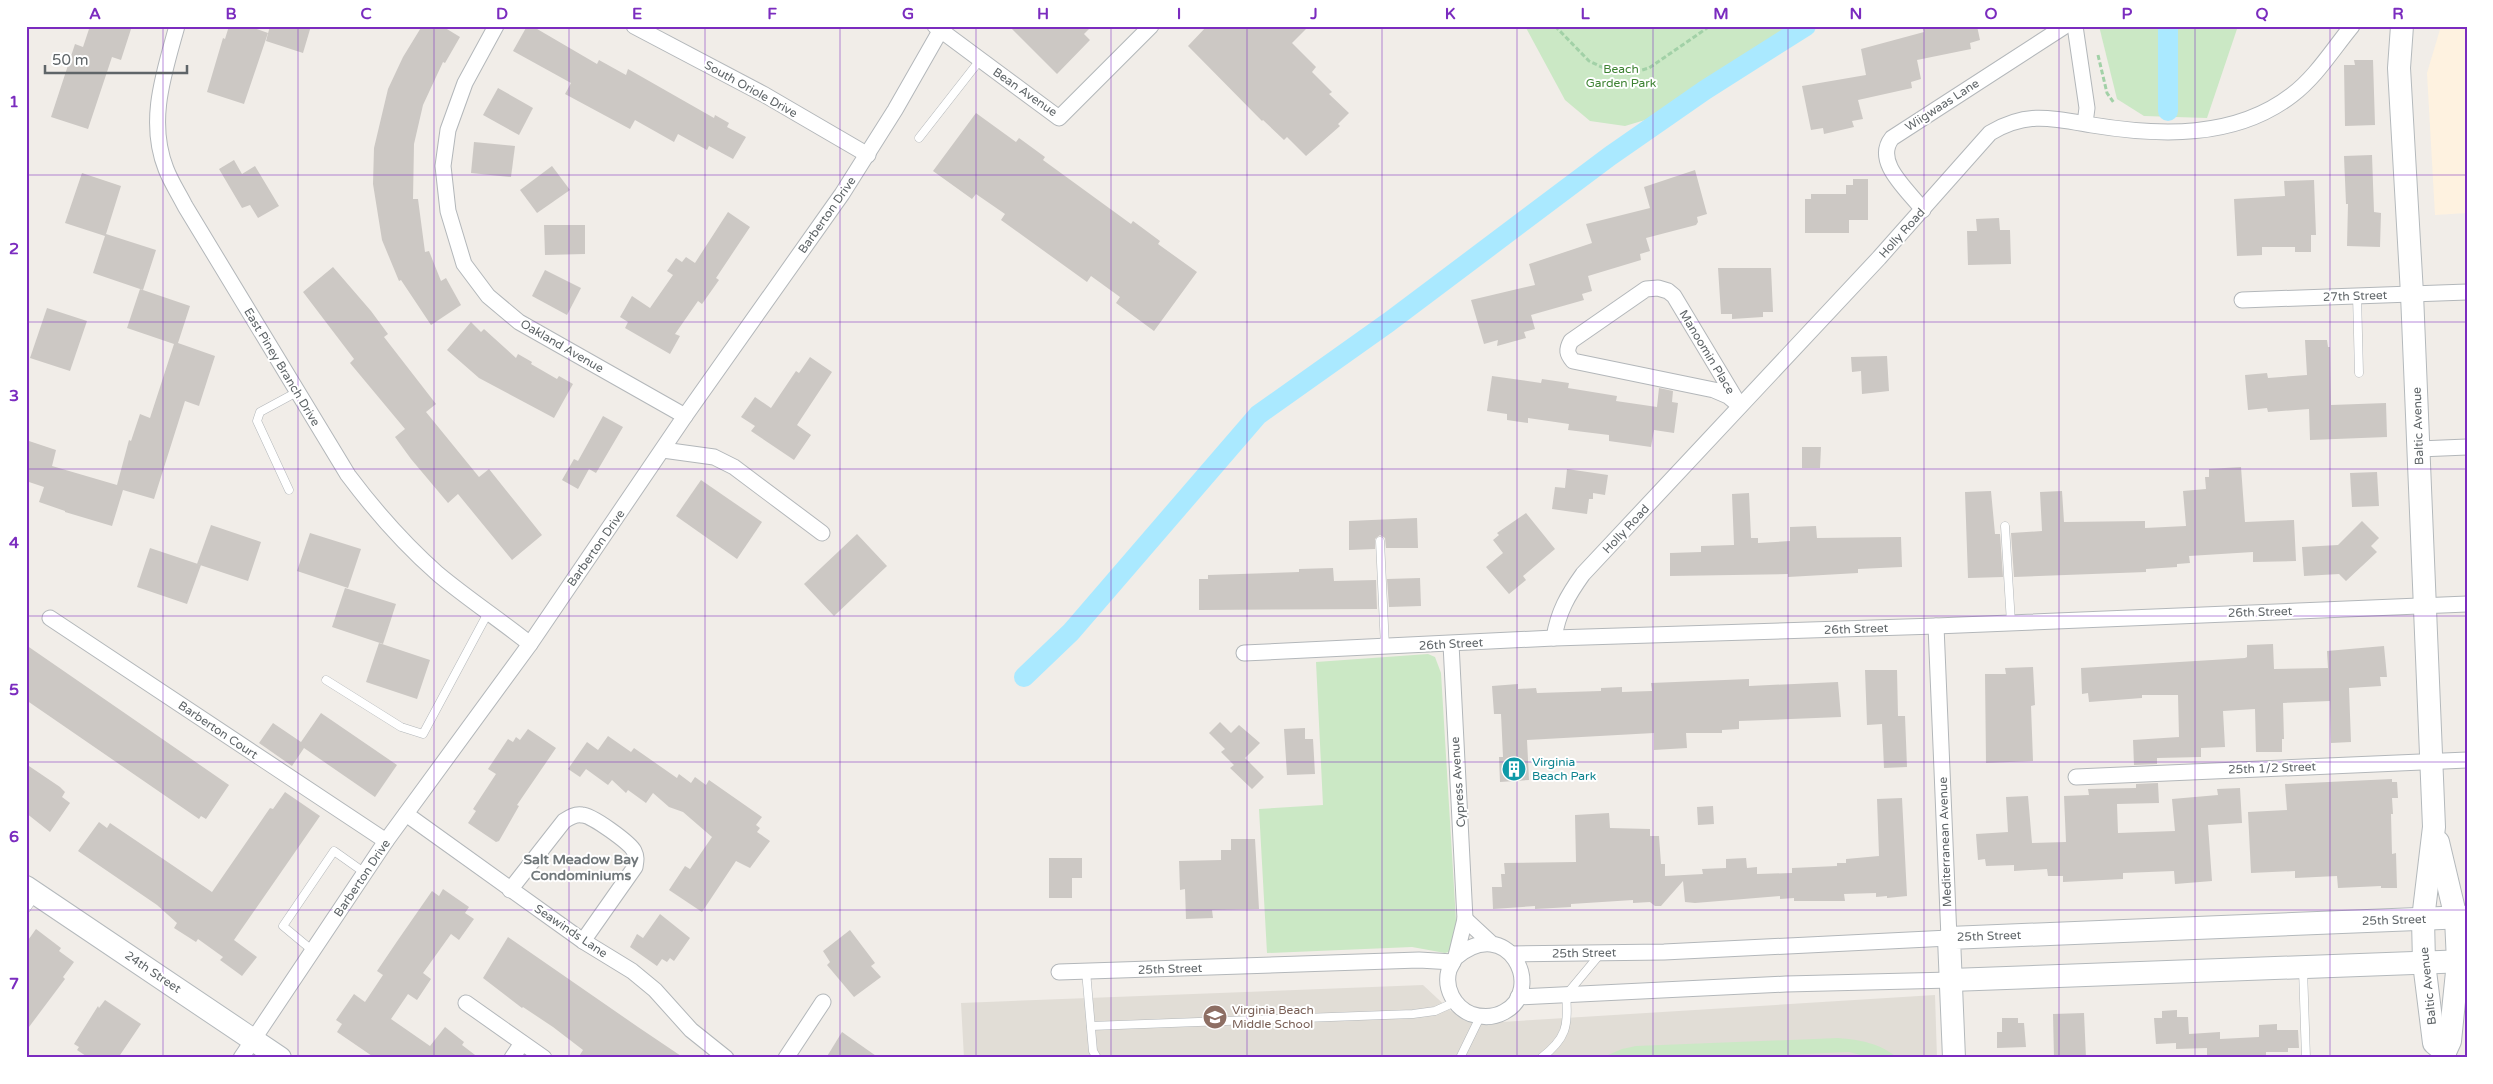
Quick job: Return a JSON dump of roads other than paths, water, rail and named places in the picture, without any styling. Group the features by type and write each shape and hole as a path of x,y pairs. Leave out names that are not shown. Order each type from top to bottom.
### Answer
{"street":[{"name":"East Piney Branch Drive","path":"177,26 159,88 157,115 159,142 166,168 185,206 348,475 371,506 403,541 438,574 530,644"},
{"name":"Oakland Avenue","path":"496,26 465,83 448,130 443,166 447,202 464,264 488,296 519,322 685,416"},
{"name":"South Oriole Drive","path":"634,26 765,95 868,155"},
{"name":"Bean Avenue","path":"939,28 1060,118 1151,26"},
{"name":"Wiigwaas Lane","path":"1923,210 1887,163 1884,153 1892,138 2065,26"},
{"path":"2075,26 2087,108 2085,124"},
{"name":"Holly Road","path":"1554,638 1556,621 1564,601 1583,574 1923,210 1990,133 2006,124 2023,118 2041,117 2137,132 2170,134 2209,130 2242,120 2274,107 2292,95 2305,84 2352,26"},
{"name":"Baltic Avenue","path":"2402,26 2400,68 2419,449 2434,827 2423,919 2424,964 2434,1043 2445,1055 2450,1041 2462,961 2462,918 2434,827"},
{"name":"Barberton Drive","path":"248,1049 386,842 530,644 685,416 868,155 939,28"},
{"name":"Manoomin Place","path":"1658,288 1668,290 1674,296 1740,406 1728,396 1714,390 1574,361 1568,356 1567,348 1571,341 1646,289 1658,288"},
{"name":"27th Street","path":"2242,300 2467,292"},
{"path":"2419,449 2467,447"},
{"path":"663,450 714,457 734,467 822,533"},
{"name":"26th Street","path":"1244,653 1554,638 1936,626 2467,604"},
{"name":"Barberton Court","path":"50,618 386,842"},
{"name":"Mediterranean Avenue","path":"1936,626 1954,1058"},
{"name":"Cypress Avenue","path":"1451,644 1465,919 1454,960"},
{"name":"25th 1/2 Street","path":"2076,777 2467,760"},
{"name":"Seawinds Lane","path":"406,814 510,890 584,941 632,971 655,990 691,1030 726,1058"},
{"path":"510,890 564,821 578,815 592,818 633,849 636,858 635,867 584,941"},
{"name":"24th Street","path":"30,897 248,1049 280,1058"},
{"name":"25th Street","path":"1492,944 1511,954 1601,952 1836,945 1949,938 2462,918"},
{"path":"1465,919 1492,944"},
{"path":"1452,997 1448,978 1454,960 1467,948 1479,944 1492,944"},
{"path":"1480,1017 1496,1016 1507,1010 1518,997 1522,977 1519,964 1511,954"},
{"name":"25th Street","path":"1058,972 1454,960"},
{"name":"25th Street","path":"1402,961 1424,966 1438,974 1452,997 1464,1011 1480,1017"},
{"path":"1518,997 1786,984 2424,964 2462,961"},
{"path":"786,1058 823,1002"},
{"path":"466,1003 544,1058"},
{"path":"512,1058 522,1043"}],"lane":[{"path":"919,138 980,60"},
{"path":"2357,295 2359,373"},
{"path":"289,490 257,421 260,412 297,392"},
{"path":"2006,526 2011,623"},
{"path":"1380,540 1386,647"},
{"path":"326,680 401,727 423,734 489,611"},
{"path":"313,951 283,926 334,851 365,873"},
{"path":"1541,1058 1556,1046 1568,1020 1566,995 1601,952"},
{"path":"2303,967 2306,1058"},
{"path":"1086,971 1093,1051 1097,1058"},
{"path":"1091,1026 1413,1014 1435,1011 1452,997"},
{"path":"1460,1058 1480,1017"}],"waterway":[{"path":"1024,677 1071,632 1258,415 1389,322 1610,156 1705,90 1806,26"},
{"path":"2168,26 2168,111"}],"place":[{"name":"Virginia Beach Park","path":"1514,769"},
{"name":"Virginia Beach Middle School","path":"1215,1017"}],"district":[{"name":"Salt Meadow Bay Condominiums","path":"581,868"}],"park label":[{"name":"Beach Garden Park","path":"1621,76"}]}
